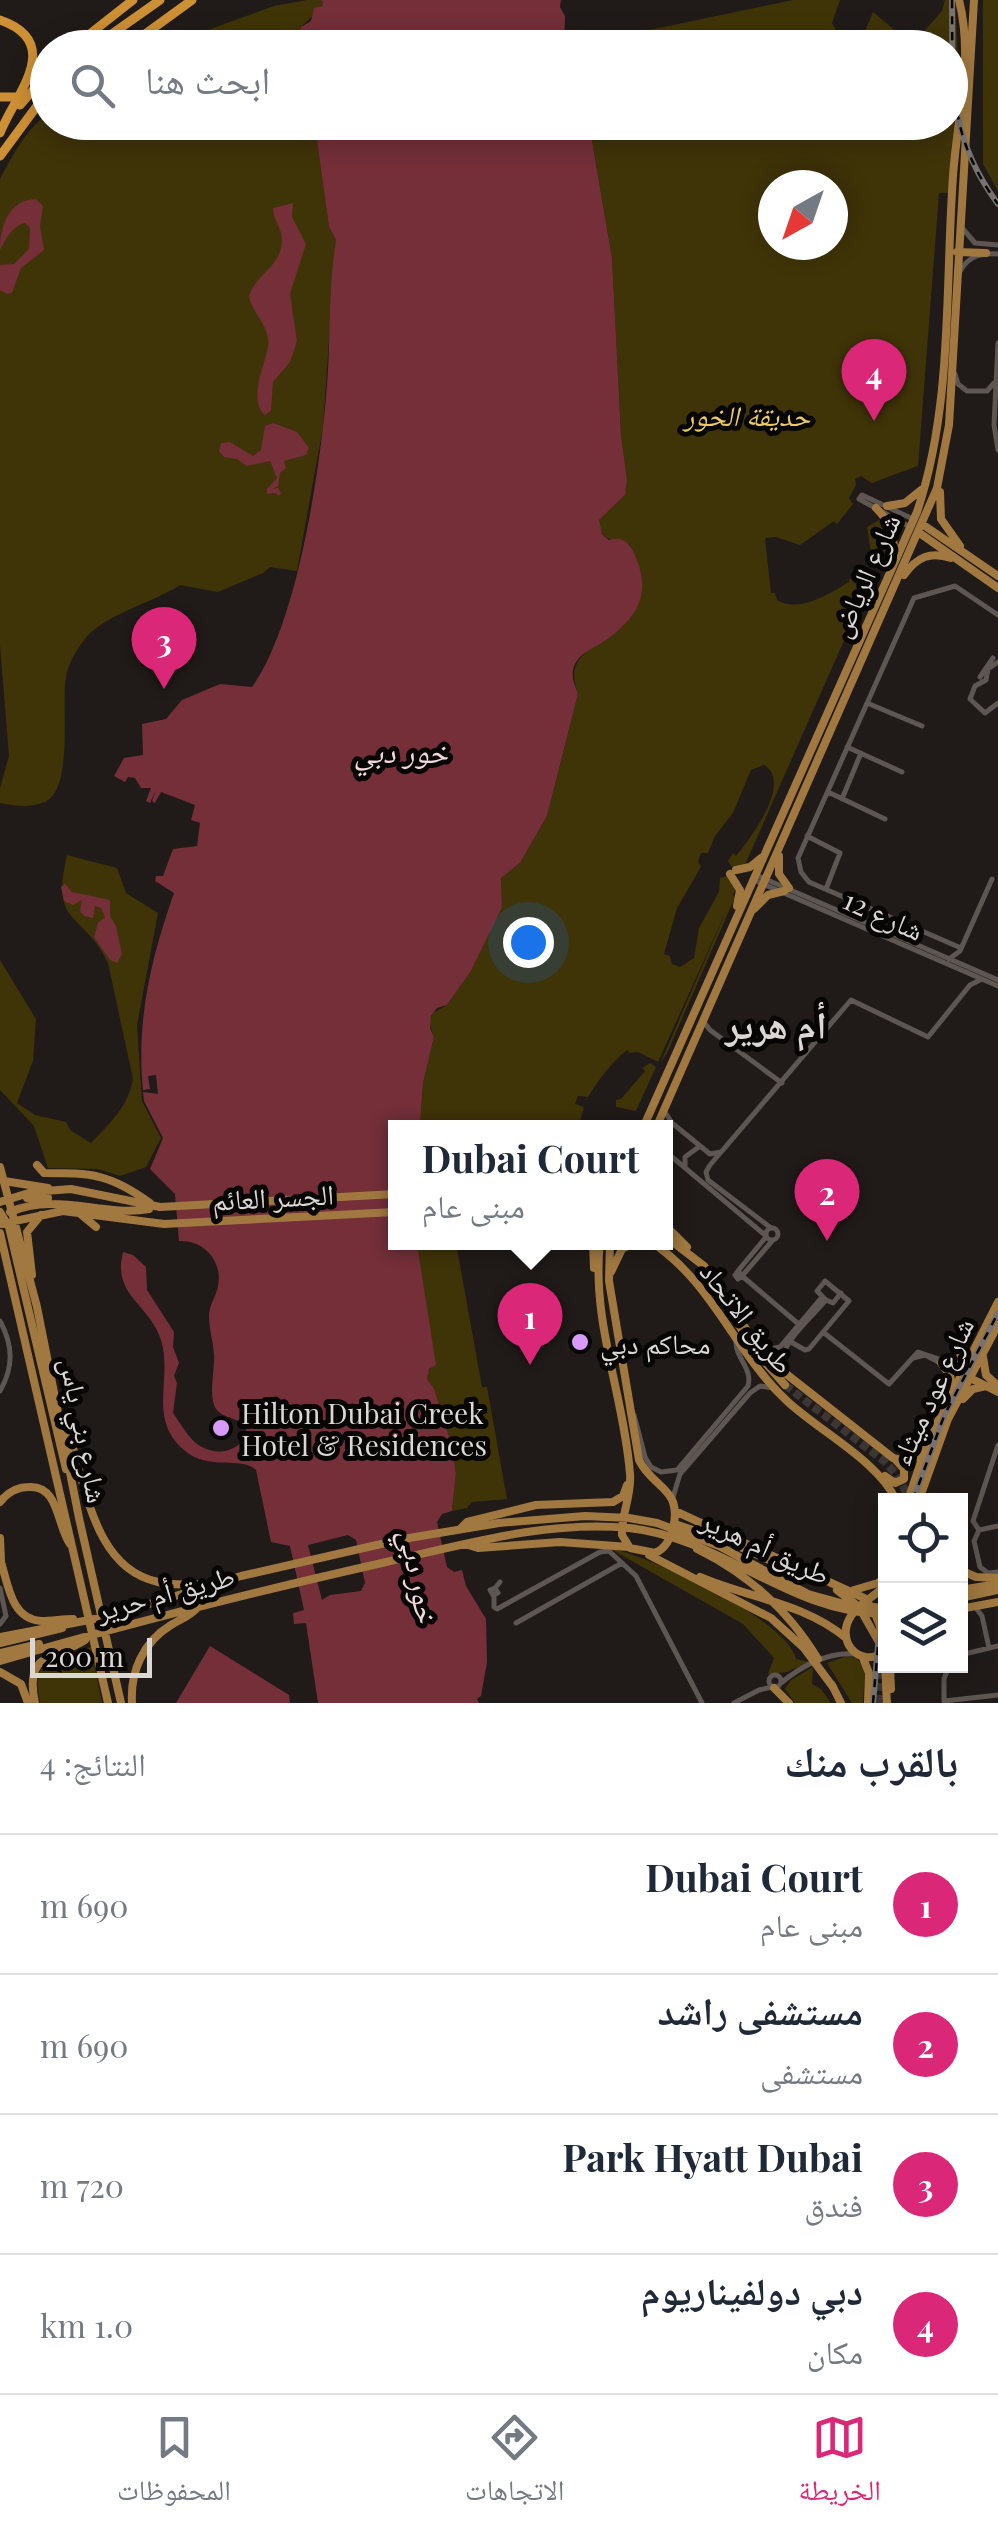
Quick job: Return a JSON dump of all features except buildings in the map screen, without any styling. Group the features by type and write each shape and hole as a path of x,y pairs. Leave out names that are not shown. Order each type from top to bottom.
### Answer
{"highway":[{"path":"94,30 132,0"},
{"path":"118,30 160,0"},
{"path":"151,30 192,0"},
{"path":"0,20 18,29 30,53"},
{"path":"0,134 30,74"},
{"path":"0,97 30,94"},
{"path":"0,134 30,96"},
{"path":"0,156 30,116"}],"main road":[{"name":"شارع الرياض","path":"959,0 963,30"},
{"name":"شارع الرياض","path":"968,114 974,0"},
{"path":"968,102 969,106"},
{"name":"شارع الرياض","path":"647,1120 736,919 780,847 893,577 926,482 942,371 960,140"},
{"name":"شارع الرياض","path":"660,1120 748,917 767,850 893,577 925,528 940,478 949,425 958,252 952,246 965,140"},
{"path":"958,252 986,253"},
{"path":"940,478 940,519 962,558"},
{"path":"887,506 910,501 926,482"},
{"path":"876,508 889,523 894,538 893,577"},
{"path":"913,520 920,518 925,528"},
{"path":"913,520 998,588"},
{"path":"893,577 926,555 962,558 998,576"},
{"path":"748,917 765,898 787,889 778,874 780,847"},
{"path":"736,919 740,890 733,872 753,866 767,850"},
{"path":"37,1164 44,1173 78,1172 111,1178 157,1207"},
{"name":"شارع بني ياس","path":"0,1167 5,1211 30,1279 121,1703"},
{"path":"4,1181 50,1194"},
{"path":"5,1211 50,1194 92,1190 157,1207"},
{"name":"الجسر العائم","path":"5,1211 58,1203 124,1210 388,1194"},
{"path":"5,1211 78,1212 154,1223 157,1207"},
{"path":"5,1211 74,1491"},
{"path":"78,1212 96,1227"},
{"name":"الجسر العائم","path":"154,1223 388,1212"},
{"path":"30,1279 28,1232 44,1213"},
{"name":"شارع بني ياس","path":"0,1233 107,1703"},
{"path":"673,1234 696,1258"},
{"name":"طريق الاتحاد","path":"673,1242 696,1258 785,1374 893,1458"},
{"path":"595,1250 594,1270 631,1485 622,1528 630,1548"},
{"path":"610,1250 609,1281 636,1446 644,1470 672,1497 675,1511 666,1545 660,1552 644,1553"},
{"path":"609,1281 622,1250"},
{"name":"طريق الاتحاد","path":"658,1250 691,1277 773,1388 882,1479 891,1493"},
{"path":"0,1258 10,1277"},
{"name":"شارع عود ميثاء","path":"910,1493 922,1454 952,1388 998,1302"},
{"path":"730,1304 754,1350 785,1385"},
{"name":"شارع عود ميثاء","path":"922,1493 948,1419 998,1325"},
{"path":"952,1388 946,1362 962,1358 972,1350"},
{"path":"983,1355 983,1371 998,1388"},
{"path":"961,1370 998,1388"},
{"path":"972,1376 986,1386 998,1388"},
{"path":"948,1419 970,1392 986,1386"},
{"path":"60,1411 100,1533 116,1558 153,1581 214,1584"},
{"path":"462,1528 470,1521 524,1507 615,1502 626,1488 625,1442"},
{"path":"893,1458 905,1461 922,1454"},
{"path":"860,1460 899,1483 906,1472 893,1458"},
{"path":"0,1502 10,1492 24,1488 44,1491 53,1500 72,1546"},
{"path":"675,1511 717,1525 811,1575 878,1600"},
{"name":"طريق أم هرير","path":"449,1530 585,1516 658,1524 664,1521 792,1594 835,1606 878,1610"},
{"name":"طريق أم هرير","path":"452,1548 529,1532 586,1527 689,1536"},
{"name":"طريق أم حرير","path":"0,1637 110,1616 281,1567 449,1530"},
{"path":"689,1536 780,1608 841,1703"},
{"path":"689,1536 843,1592 859,1607 878,1641"},
{"path":"0,1538 1,1560 12,1599 23,1614 41,1621 82,1622"},
{"path":"466,1544 478,1548 572,1542 630,1548 771,1618 812,1654"},
{"name":"طريق أم حرير","path":"0,1657 284,1585 452,1548"},
{"path":"677,1571 688,1571 739,1593 819,1618 846,1639 868,1668 868,1703"},
{"path":"968,1573 998,1587"},
{"path":"852,1590 878,1583"},
{"path":"846,1639 848,1621 884,1583"},
{"path":"968,1599 998,1587"},
{"path":"968,1599 998,1587"},
{"path":"871,1600 878,1620"},
{"path":"132,1703 134,1672 145,1649 162,1631 199,1606"},
{"path":"0,1637 56,1631 70,1624"},
{"path":"36,1703 32,1678 38,1665 47,1656 88,1636"},
{"path":"859,1656 878,1653"},
{"path":"0,1672 21,1684 28,1703"},
{"path":"886,1673 889,1703"},
{"path":"889,1703 890,1673"},
{"path":"775,1682 789,1703"}],"street":[{"path":"956,207 968,237 978,244 998,244"},
{"path":"956,287 966,262 986,253 998,254"},
{"path":"998,343 994,428 998,450"},
{"path":"952,354 956,382 962,389 987,391 996,380"},
{"path":"860,496 913,520 876,508 858,500 860,496"},
{"path":"960,950 809,882 801,872 798,858 916,596 955,586 998,614"},
{"path":"980,677 993,665"},
{"path":"993,665 998,680"},
{"path":"993,665 984,681 975,686 970,702 985,713 998,703"},
{"path":"867,703 922,726"},
{"path":"893,725 896,716"},
{"path":"847,748 902,772"},
{"path":"842,799 861,754"},
{"path":"828,792 885,819"},
{"path":"808,836 840,853 826,889"},
{"name":"شارع 12","path":"760,879 998,983"},
{"path":"955,963 992,879"},
{"name":"شارع 12","path":"787,889 955,963 970,974 998,983"},
{"path":"862,921 868,908"},
{"path":"872,925 878,912"},
{"path":"955,963 960,950"},
{"path":"970,974 970,985"},
{"path":"768,1238 778,1234 708,1180 706,1172 710,1165 850,1000 928,1037 970,985 982,978"},
{"path":"703,1021 782,1082"},
{"path":"698,1032 710,1030"},
{"path":"665,1109 669,1120"},
{"path":"673,1123 710,1154 722,1152"},
{"path":"684,1168 685,1158 700,1146"},
{"path":"710,1154 710,1165"},
{"path":"673,1158 768,1238"},
{"path":"771,1228 741,1277 801,1326"},
{"path":"791,1342 806,1350 848,1302 847,1298 825,1281 817,1290 824,1298 834,1303 841,1294"},
{"path":"801,1326 777,1358 774,1355 781,1346 824,1298"},
{"path":"0,1321 7,1335 10,1367 0,1391"},
{"path":"823,1332 889,1384 918,1352 961,1370"},
{"path":"672,1497 680,1474 748,1390 750,1376 736,1341"},
{"path":"764,1349 771,1351 781,1346"},
{"path":"782,1355 785,1374"},
{"path":"632,1414 638,1422 647,1462 661,1472 672,1472 748,1390 760,1386 773,1388"},
{"path":"980,1529 973,1521 998,1445"},
{"path":"980,1529 998,1526"},
{"path":"980,1529 974,1541 980,1567 998,1587"},
{"path":"496,1588 497,1610 603,1551 612,1553 634,1572 702,1703"},
{"path":"516,1623 622,1563"},
{"path":"0,1588 6,1616 0,1624"},
{"path":"968,1605 982,1616 989,1648"},
{"path":"837,1653 846,1639"},
{"path":"968,1652 998,1646"},
{"path":"734,1703 837,1653 859,1656"},
{"path":"946,1673 944,1702 994,1699"}],"green space":[{"path":"322,0 323,6 300,30 208,30 274,6"},
{"path":"793,0 840,0 832,23 836,30 649,30"},
{"path":"945,0 955,0 957,30 925,30 942,11"},
{"path":"983,0 998,0 998,191 983,164"},
{"path":"873,12 895,30 866,30"},
{"path":"30,131 30,140 317,140 329,227 336,240 323,427 297,571 270,567 218,592 180,585 114,617 91,633 74,655 66,677 60,781 45,802 23,806 0,803 9,756 0,645 0,179"},
{"name":"حديقة الخور","path":"592,140 954,140 948,193 939,193 918,466 872,483 861,476 855,479 849,498 853,504 837,524 834,521 800,545 776,537 765,538 771,593 775,593 777,600 794,604 813,601 850,578 865,593 744,867 732,867 728,861 751,837 772,797 772,773 764,765 751,770 733,813 715,836 708,853 701,853 701,867 677,908 664,954 680,967 694,958 699,928 719,892 720,878 727,876 735,889 735,897 668,1051 660,1064 728,907 658,1062 627,1050 588,1097 578,1096 575,1104 584,1107 580,1120 421,1120 423,1083 434,1037 429,1022 433,1013 447,1005 471,971 502,906 501,878 520,863 547,816 578,694 574,673 581,658 626,623 637,606 640,580 630,545 605,536 599,520 624,496 627,480 612,258"},
{"path":"881,519 890,538 890,553 872,559 867,527"},
{"path":"67,855 117,868 126,893 158,913 137,1025 142,1101 161,1138 146,1167 120,1176 98,1169 48,1168 34,1126 0,1090 0,960 36,1019 33,1061 17,1103 35,1115 66,1122 70,1130 91,1143 117,1114 131,1089 133,1079 108,963 66,907 63,878"},
{"path":"650,1063 656,1067 636,1111 616,1107 616,1100 621,1099 645,1071 642,1068"},
{"path":"418,1250 457,1250 507,1499 472,1502 467,1508 452,1511 456,1473 451,1443 427,1379 435,1364"},
{"path":"609,1548 684,1576 744,1608 787,1643 796,1659 810,1662 787,1672 768,1674 774,1658 743,1624"},
{"path":"91,1647 102,1703 40,1703 42,1668 56,1657"},
{"path":"847,1656 856,1658 865,1668 863,1703 852,1703 827,1663"},
{"path":"813,1667 812,1684 831,1703 795,1703 785,1689 791,1680"}],"water":[{"path":"322,0 561,0 565,30 300,30 311,21 314,8 323,6"},
{"name":"خور دبي","path":"317,140 592,140 612,258 627,480 625,495 599,520 602,534 609,540 625,541 633,551 642,593 624,625 575,664 573,675 578,694 547,816 520,863 501,878 502,907 471,971 447,1005 437,1008 431,1016 434,1037 423,1083 420,1120 388,1120 388,1250 418,1250 436,1365 429,1369 427,1379 434,1389 451,1443 456,1473 452,1511 442,1514 437,1522 447,1567 454,1572 462,1570 466,1586 486,1619 487,1662 479,1703 318,1703 306,1623 294,1624 293,1613 304,1610 290,1546 271,1542 256,1470 194,1457 173,1438 164,1411 161,1340 127,1289 121,1267 123,1252 146,1267 147,1290 174,1332 173,1347 179,1363 174,1376 177,1383 173,1413 199,1445 211,1451 232,1449 242,1440 246,1427 218,1411 212,1395 214,1354 209,1316 218,1286 218,1268 204,1248 179,1241 175,1194 150,1169 163,1138 143,1092 158,1094 156,1075 148,1076 150,1089 143,1090 141,1064 152,966 174,893 155,881 156,876 163,876 173,849 197,846 200,823 191,820 195,805 161,792 155,803 152,801 156,790 150,803 146,801 151,788 141,788 135,778 128,777 125,782 114,776 124,758 143,755 142,724 166,719 182,700 220,684 252,687 282,624 313,499 324,418 336,240 329,227","holes":["348,1535 356,1540 365,1583 361,1591 330,1595 322,1600 308,1545"]},
{"path":"36,199 43,206 40,226 44,250 21,268 12,293 7,294 0,290 0,265 14,264 29,249 30,228 25,223 17,227 0,250 4,224 19,204"},
{"path":"293,203 292,217 306,244 290,294 297,341 290,362 273,382 271,411 265,415 257,392 268,340 249,296 281,250 282,236 273,208"},
{"path":"273,423 297,432 309,448 306,455 284,461 286,468 280,473 278,486 272,489 278,488 279,496 267,494 277,478 270,461 247,466 219,451 221,443 230,442 253,456 261,450 265,426"},
{"path":"65,884 72,892 110,900 110,916 122,954 117,963 110,960 94,937 98,923 105,917 101,908 95,906 93,918 84,916 80,911 82,900 73,905 64,901 61,887"},
{"path":"210,1646 289,1695 290,1703 176,1703"}],"tunnel":[{"path":"785,1385 884,1461 907,1493"},
{"path":"880,1703 881,1673"}],"railway":[{"path":"952,0 953,30"},
{"path":"964,140 981,179 998,204"},
{"path":"916,1493 944,1416 998,1313"},
{"path":"873,1703 878,1646"}],"place":[{"name":"دبي دولفيناريوم","path":"874,421"},
{"name":"Park Hyatt Dubai","path":"164,689"},
{"name":"مستشفى راشد","path":"827,1241"},
{"name":"محاكم دبي","path":"580,1342"},
{"name":"Dubai Court","path":"530,1365"},
{"name":"Hilton Dubai Creek Hotel & Residences","path":"221,1428"}],"district":[{"name":"أم هرير","path":"776,1023"}]}
